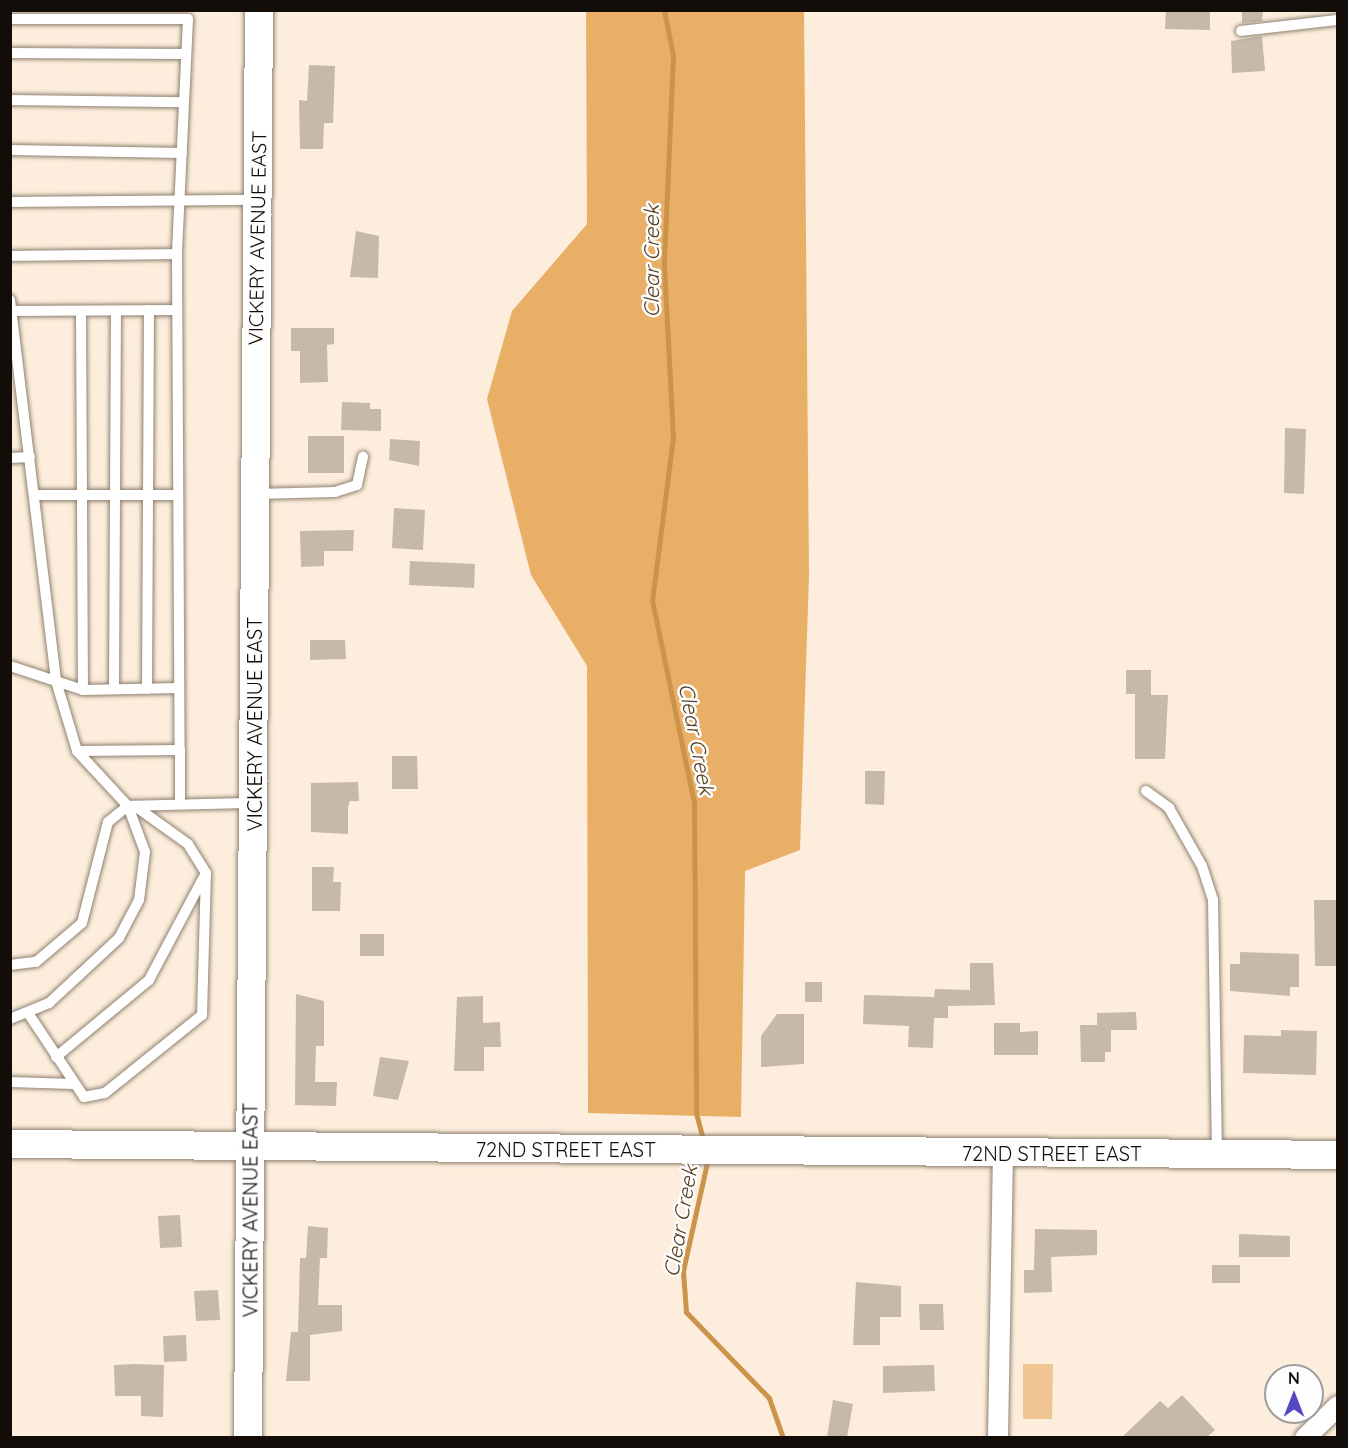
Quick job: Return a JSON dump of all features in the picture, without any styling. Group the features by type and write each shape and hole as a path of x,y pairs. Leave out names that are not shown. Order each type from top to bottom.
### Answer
{"street":[{"name":"VICKERY AVENUE EAST","path":"248,1437 259,10"},
{"name":"72ND STREET EAST","path":"10,1144 1338,1155"},
{"path":"998,1437 1003,1153"},
{"path":"1305,1437 1338,1406"}],"lane":[{"path":"10,19 188,19 177,255 180,804"},
{"path":"1241,30 1338,20"},
{"path":"10,53 186,54"},
{"path":"10,100 184,102"},
{"path":"10,150 182,153"},
{"path":"10,202 256,200"},
{"path":"10,256 177,255"},
{"path":"28,1013 84,1097 105,1093 202,1015 206,873 188,844 132,806 77,751 56,681 11,306 81,311 177,310"},
{"path":"147,689 148,310"},
{"path":"81,311 83,690"},
{"path":"114,689 116,311"},
{"path":"10,458 30,457"},
{"path":"256,494 335,492 357,485 363,457"},
{"path":"35,495 178,495"},
{"path":"10,666 83,690 180,688"},
{"path":"77,751 180,750"},
{"path":"1146,791 1169,808 1202,866 1213,900 1217,1154"},
{"path":"10,965 36,962 82,923 108,822 132,806 253,803"},
{"path":"10,1019 28,1013 80,980 119,938 139,900 145,852 132,806"},
{"path":"56,1057 148,980 173,938 206,873"},
{"path":"10,1082 73,1083"}],"shaded area":[{"path":"586,11 804,11 809,575 800,850 745,871 741,1117 588,1113 587,666 531,575 487,399 512,311 587,224"},
{"path":"1023,1364 1053,1364 1052,1419 1023,1419"}],"building":[{"path":"1166,10 1210,10 1210,30 1165,29"},
{"path":"1242,10 1263,10 1262,21 1242,23"},
{"path":"1262,36 1265,71 1232,73 1231,41"},
{"path":"309,65 335,66 333,123 324,123 323,149 300,149 299,100 307,101"},
{"path":"356,231 379,236 378,278 350,277"},
{"path":"291,328 334,328 334,344 327,345 328,382 300,383 300,351 291,351"},
{"path":"342,402 370,403 370,409 381,409 381,431 341,430"},
{"path":"1285,428 1306,429 1304,494 1284,493"},
{"path":"308,436 344,436 344,473 308,473"},
{"path":"390,439 420,441 419,466 389,460"},
{"path":"394,508 425,510 423,550 392,548"},
{"path":"354,530 353,551 324,551 324,566 301,567 300,531"},
{"path":"410,561 475,564 474,588 409,585"},
{"path":"310,640 345,640 346,659 310,660"},
{"path":"1126,670 1151,670 1151,695 1168,695 1165,759 1135,759 1135,694 1126,694"},
{"path":"392,756 417,756 418,789 392,789"},
{"path":"865,771 885,771 884,805 865,804"},
{"path":"358,782 359,801 350,801 348,807 348,834 311,832 311,783"},
{"path":"312,867 334,867 333,882 341,882 340,911 312,911"},
{"path":"1314,900 1338,900 1338,966 1315,966"},
{"path":"360,934 384,934 384,956 360,956"},
{"path":"1240,952 1299,954 1299,987 1290,987 1290,996 1230,991 1230,964 1240,964"},
{"path":"970,963 993,963 995,1005 948,1006 948,1018 934,1018 933,1048 908,1047 909,1026 863,1024 864,995 934,997 935,989 970,990"},
{"path":"805,982 822,982 822,1002 805,1002"},
{"path":"296,994 324,1001 324,1046 316,1046 315,1082 337,1082 336,1106 295,1105"},
{"path":"483,996 483,1023 500,1022 501,1047 484,1047 484,1071 454,1071 457,997"},
{"path":"1136,1012 1137,1030 1111,1030 1111,1052 1105,1052 1105,1062 1081,1062 1080,1025 1097,1025 1097,1013"},
{"path":"777,1014 804,1014 804,1064 761,1067 761,1036"},
{"path":"994,1023 1020,1023 1020,1032 1038,1031 1038,1055 994,1055"},
{"path":"1281,1030 1317,1031 1316,1075 1243,1073 1244,1035 1281,1036"},
{"path":"380,1057 409,1061 398,1100 373,1096"},
{"path":"180,1215 182,1247 160,1248 158,1216"},
{"path":"308,1226 328,1228 327,1258 320,1258 318,1305 342,1305 342,1331 310,1335 310,1381 286,1381 291,1332 298,1332 300,1258 306,1258"},
{"path":"1035,1229 1097,1230 1097,1255 1051,1257 1052,1292 1024,1293 1024,1270 1034,1270"},
{"path":"1239,1234 1290,1236 1290,1257 1239,1257"},
{"path":"1212,1265 1240,1265 1240,1283 1212,1283"},
{"path":"856,1282 901,1286 901,1317 880,1317 880,1345 853,1345"},
{"path":"218,1290 220,1320 196,1321 194,1291"},
{"path":"919,1304 943,1304 944,1330 920,1330"},
{"path":"186,1335 187,1361 164,1362 163,1336"},
{"path":"114,1365 164,1365 163,1417 141,1416 141,1396 115,1396"},
{"path":"934,1365 935,1391 883,1393 883,1366"},
{"path":"1182,1395 1215,1430 1207,1437 1122,1437 1160,1401 1168,1408"},
{"path":"833,1400 853,1404 847,1437 827,1437"}],"waterway":[{"name":"Clear Creek","path":"664,10 673,56 664,266 673,437 652,600 694,802 696,1113 703,1140"},
{"name":"Clear Creek","path":"708,1158 683,1271 686,1312 769,1398 783,1438"}]}
